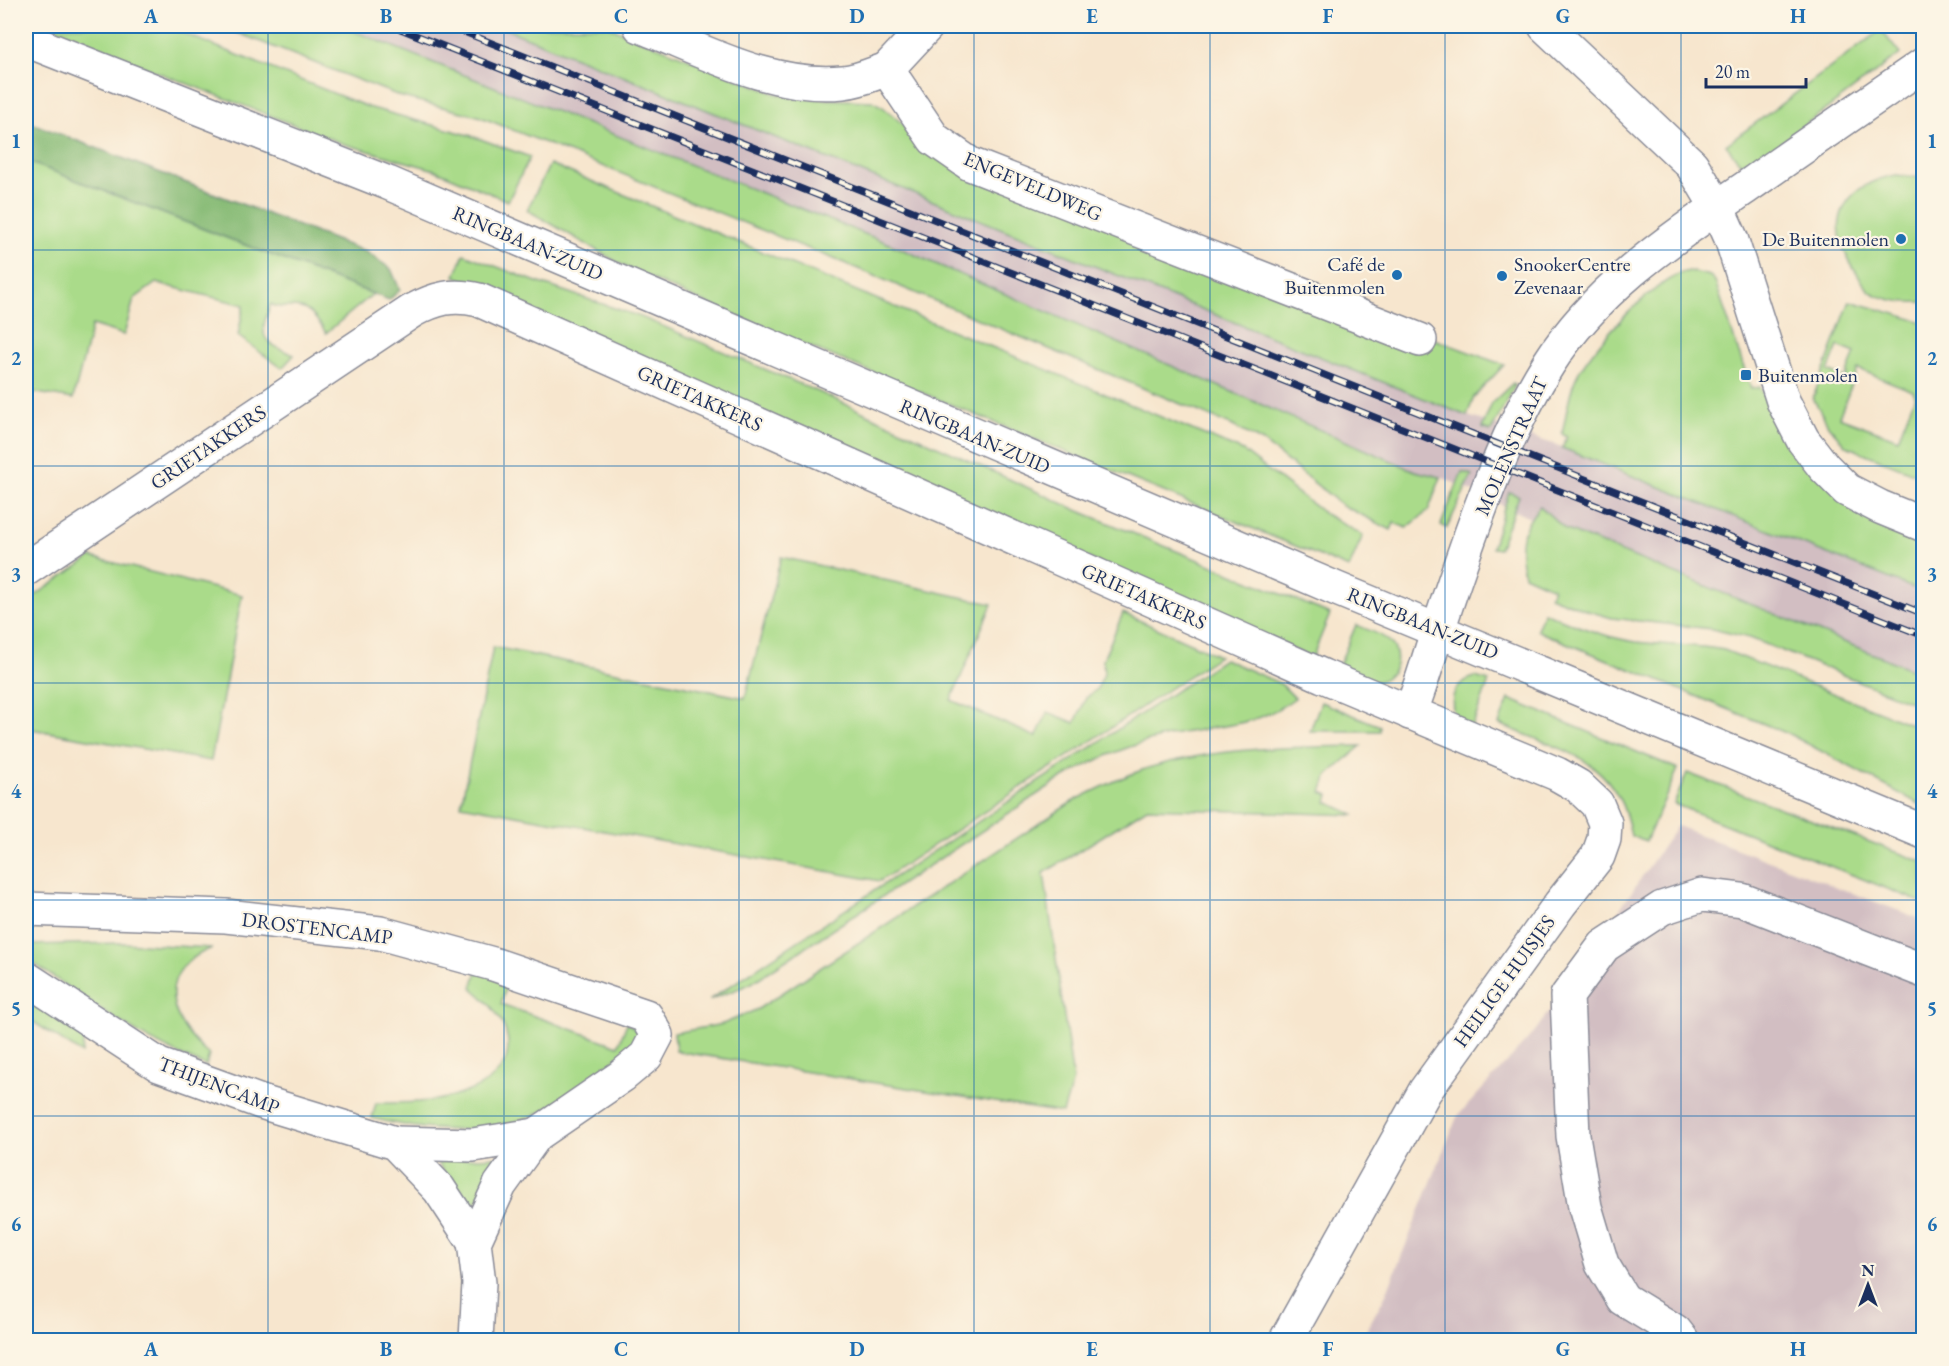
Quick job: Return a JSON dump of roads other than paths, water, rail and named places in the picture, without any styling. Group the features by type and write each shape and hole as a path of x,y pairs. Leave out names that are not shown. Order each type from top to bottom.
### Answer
{"street":[{"path":"640,26 779,78 813,83 845,82 887,69 927,26"},
{"path":"1545,26 1692,165 1718,207 1731,238 1783,401 1803,440 1847,490 1923,525"},
{"name":"RINGBAAN-ZUID","path":"26,40 388,183 976,436 1923,832"},
{"name":"MOLENSTRAAT","path":"1410,713 1424,679 1459,567 1514,429 1550,362 1613,285 1718,207 1923,64"},
{"name":"ENGEVELDWEG","path":"887,69 934,139 970,164 1420,340"},
{"name":"GRIETAKKERS","path":"26,569 412,311 443,296 460,296 490,305 1410,713"},
{"name":"HEILIGE HUISJES","path":"1286,1341 1425,1091 1560,904 1584,876 1598,856 1604,838 1605,824 1597,804 1578,786 1557,774 1410,713"},
{"path":"1682,1341 1675,1331 1623,1299 1602,1264 1585,1207 1573,1136 1567,996 1604,946 1662,908 1702,895 1742,900 1923,971"},
{"name":"DROSTENCAMP","path":"26,909 226,916 380,933 493,964 646,1016 657,1035 646,1056 622,1076 536,1135"},
{"name":"THIJENCAMP","path":"26,978 159,1065 261,1102 396,1143 473,1145 536,1135"},
{"path":"474,1242 500,1185 536,1135"},
{"path":"396,1143 439,1189 474,1242 479,1283 476,1341"}],"railway":[{"path":"393,26 1924,636"},
{"path":"449,26 1924,614"}],"place":[{"name":"De Buitenmolen","path":"1901,239"},
{"name":"Café de Buitenmolen","path":"1397,275"},
{"name":"SnookerCentre Zevenaar","path":"1502,276"},
{"name":"Buitenmolen","path":"1746,375"}]}
